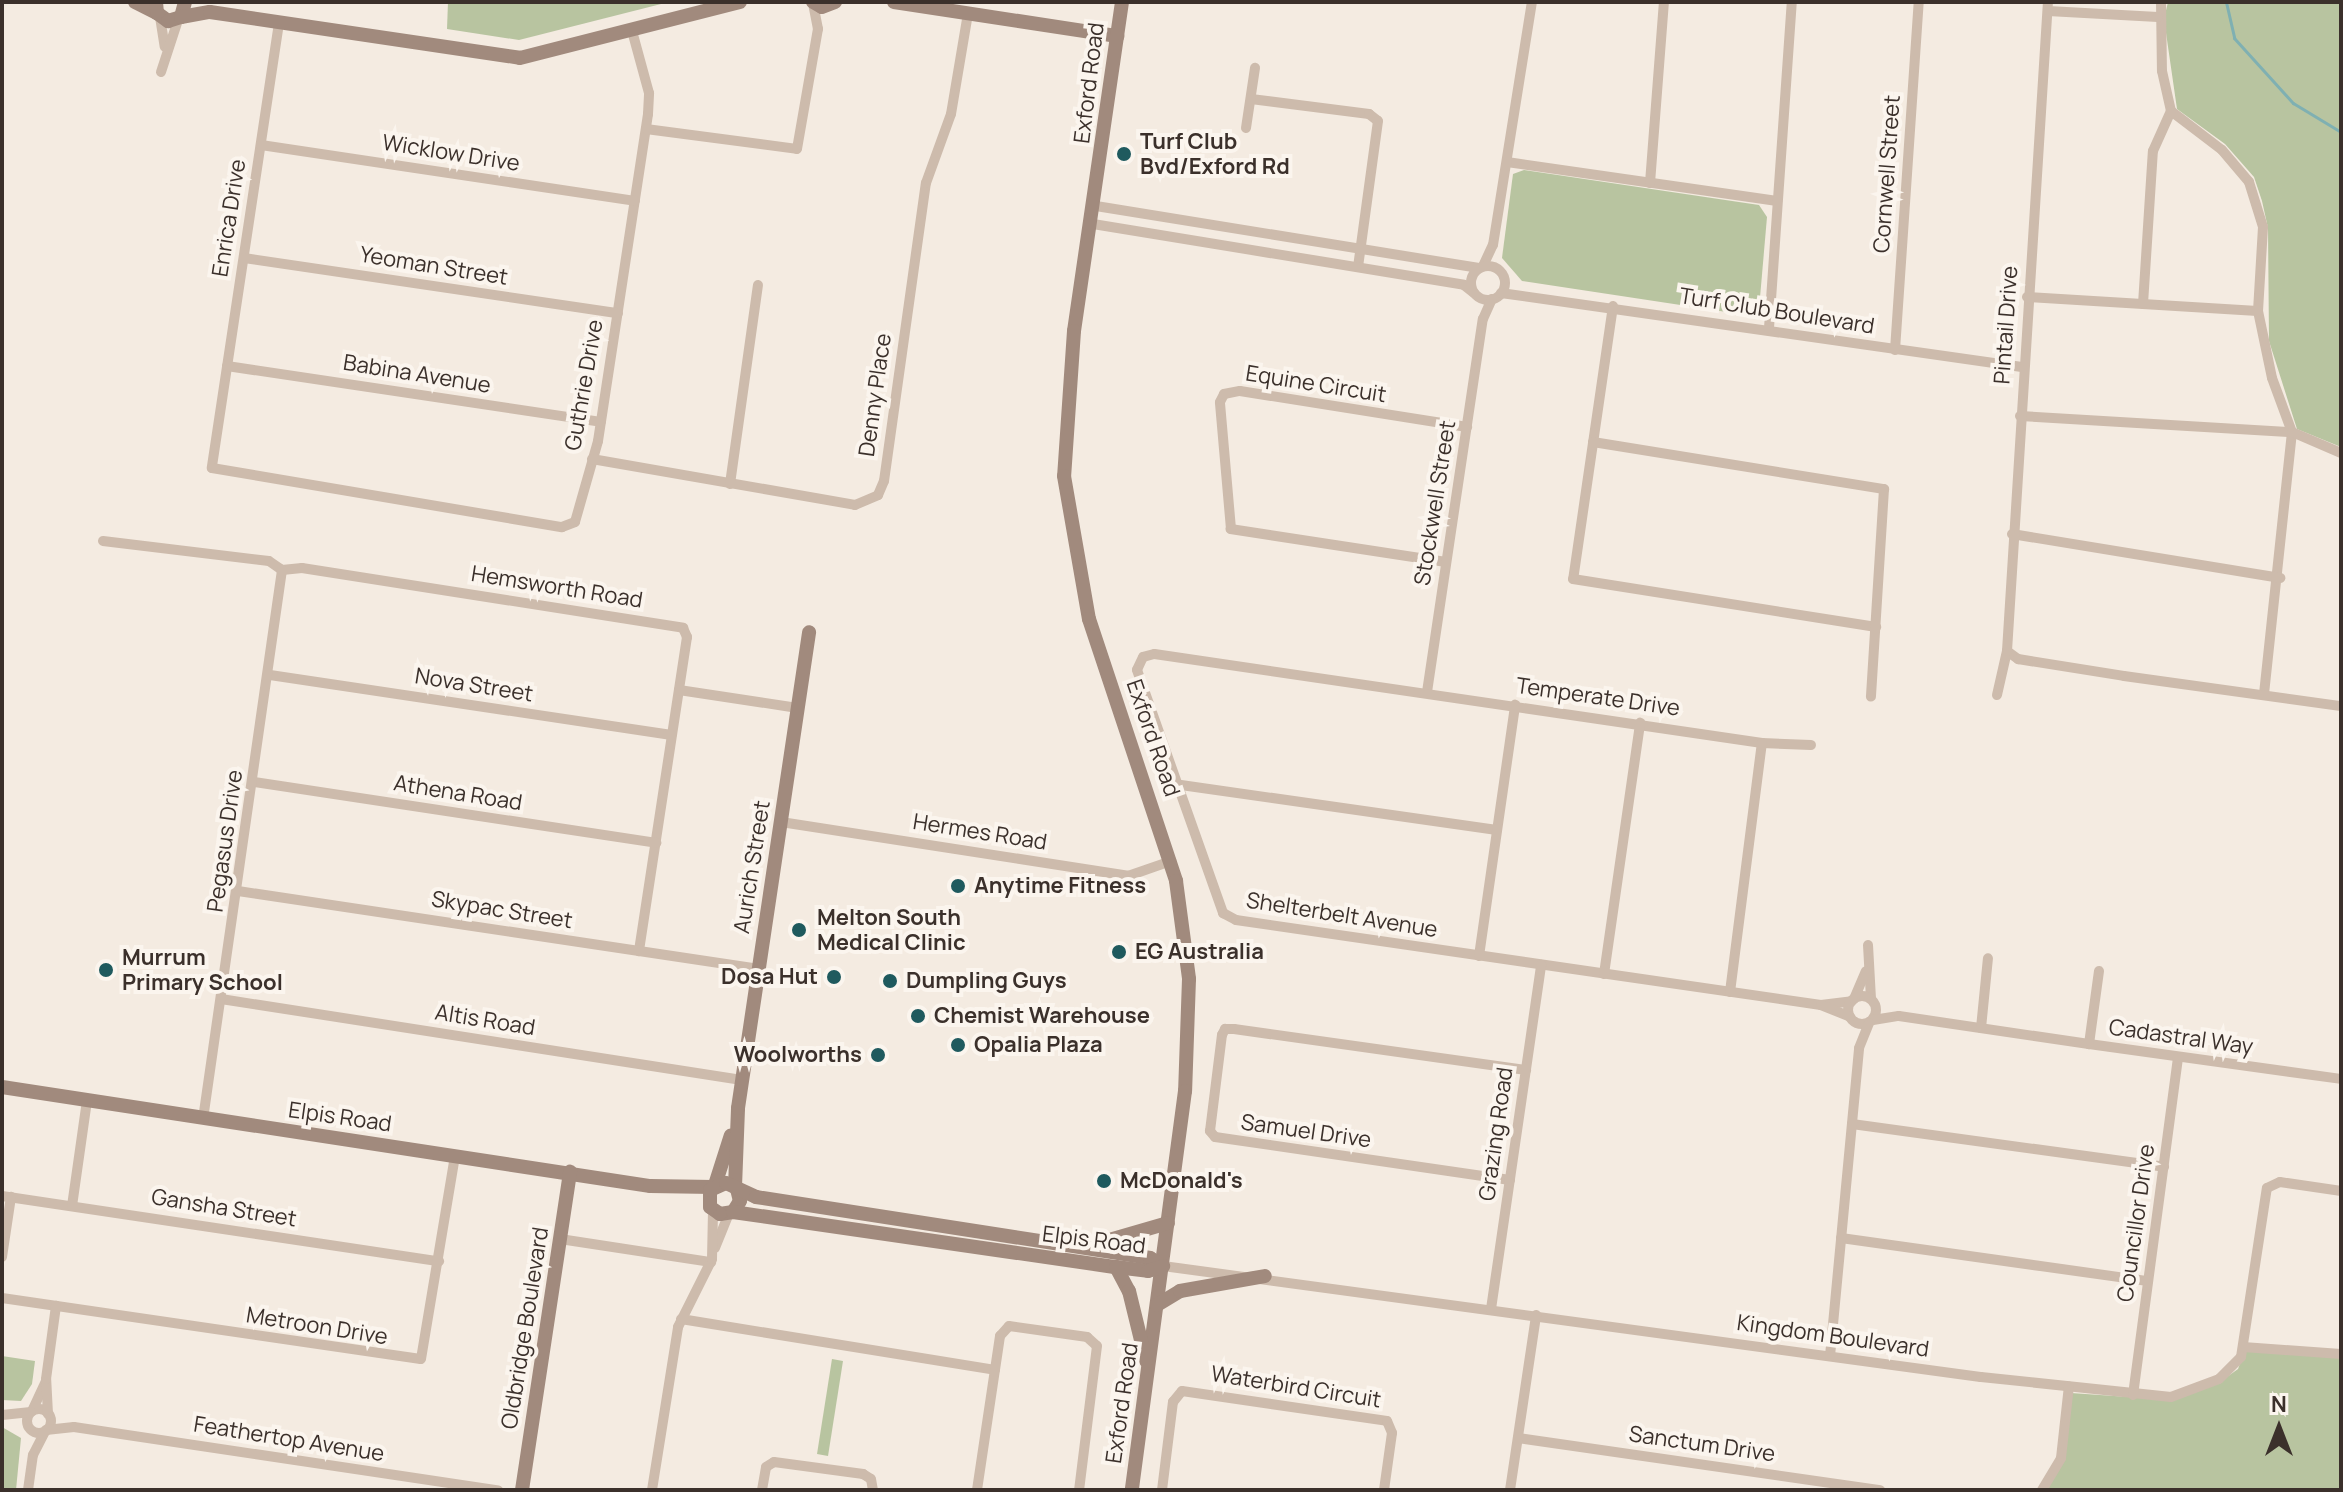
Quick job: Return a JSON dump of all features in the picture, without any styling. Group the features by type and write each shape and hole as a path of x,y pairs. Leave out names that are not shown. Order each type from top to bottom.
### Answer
{"street":[{"path":"135,2 158,11 210,12 520,58 632,31 704,7 740,2"},
{"path":"193,2 210,12"},
{"path":"646,129 797,149 818,29 813,2 834,3 818,29"},
{"path":"894,2 925,4 1117,36"},
{"name":"Exford Road","path":"1122,2 1096,206 1068,387 1067,511 1089,619 1171,861 1185,929 1189,1042 1163,1266 1132,1490"},
{"path":"1476,294 1472,277 1493,245 1532,2"},
{"path":"1650,183 1664,2"},
{"path":"1769,328 1792,2"},
{"name":"Cornwell Street","path":"1895,350 1919,2"},
{"path":"2143,304 2153,151 2171,111 2158,17 2161,2"},
{"path":"2048,6 2158,17"},
{"name":"Pintail Drive","path":"1997,695 2007,651 2022,367 2048,6"},
{"path":"158,11 165,47"},
{"path":"161,72 165,47 181,13"},
{"name":"Denny Place","path":"592,459 855,505 872,501 882,490 926,183 951,114 968,13"},
{"name":"Enrica Drive","path":"219,420 279,23"},
{"name":"Guthrie Drive","path":"219,420 212,468 562,527 575,522 601,422 646,129 649,93 632,31"},
{"path":"1246,128 1255,68"},
{"path":"1251,99 1369,114 1378,121 1358,267"},
{"path":"2171,111 2222,150 2249,182 2263,227 2258,311 2272,378 2292,432 2280,578 2264,694"},
{"name":"Wicklow Drive","path":"261,145 635,201"},
{"path":"1507,162 1777,201"},
{"path":"1096,206 1481,267"},
{"path":"1093,224 1464,285 1476,294"},
{"path":"1493,245 1502,275"},
{"name":"Yeoman Street","path":"244,258 618,313"},
{"name":"Turf Club Boulevard","path":"1481,267 1502,275 1526,295"},
{"name":"Stockwell Street","path":"1427,692 1483,319 1496,296 1502,275"},
{"path":"730,484 758,285"},
{"name":"Turf Club Boulevard","path":"1476,294 1526,295 1613,306 2022,367"},
{"name":"Stockwell Street","path":"1476,294 1483,319"},
{"path":"2027,297 2258,311"},
{"path":"1613,306 1573,579 1876,627"},
{"name":"Babina Avenue","path":"227,366 601,422"},
{"name":"Equine Circuit","path":"1446,562 1231,529 1220,402 1224,394 1240,391 1467,427"},
{"path":"2020,416 2292,432 2341,453"},
{"path":"1593,442 1884,489 1871,697"},
{"path":"2012,534 2280,578"},
{"name":"Hemsworth Road","path":"103,541 269,561 282,570 302,568 677,625 687,637 639,951"},
{"name":"Pegasus Drive","path":"203,1119 270,675 282,570"},
{"name":"Aurich Street","path":"731,1213 740,1201 736,1188 738,1108 809,632"},
{"path":"2007,651 2018,659 2341,706"},
{"name":"Shelterbelt Avenue","path":"1427,692 1159,655 1143,657 1137,670 1181,785 1223,913 1236,920 1821,1005 1851,1019 1871,1022"},
{"name":"Nova Street","path":"270,675 672,735"},
{"path":"679,690 798,708"},
{"name":"Temperate Drive","path":"1427,692 1762,743 1811,745"},
{"path":"1479,956 1515,705"},
{"path":"1604,974 1640,723"},
{"path":"1730,992 1762,743"},
{"name":"Athena Road","path":"254,782 656,843"},
{"path":"1181,785 1497,830"},
{"name":"Hermes Road","path":"781,822 1128,876 1171,861"},
{"name":"Skypac Street","path":"238,891 759,969"},
{"path":"1830,1356 1859,1048 1871,1022 1872,1000 1866,971 1868,945"},
{"path":"1981,1028 1988,958"},
{"name":"Grazing Road","path":"1491,1309 1541,965"},
{"path":"1859,1048 1851,1019 1853,1000 1866,971"},
{"name":"Cadastral Way","path":"2099,971 2089,1044 2341,1079"},
{"name":"Altis Road","path":"221,999 742,1080"},
{"path":"1872,1000 1899,1016"},
{"name":"Shelterbelt Avenue","path":"1821,1005 1872,1000"},
{"path":"1871,1022 1899,1016 2089,1044"},
{"name":"Samuel Drive","path":"1510,1180 1221,1139 1210,1131 1225,1029 1526,1070"},
{"name":"Councillor Drive","path":"2133,1395 2178,1058"},
{"name":"Elpis Road","path":"2,1087 673,1188 736,1188 756,1197 1150,1258 1163,1266"},
{"path":"72,1206 87,1101"},
{"name":"Aurich Street","path":"711,1208 714,1186 738,1108"},
{"path":"1852,1124 2164,1167"},
{"name":"Metroon Drive","path":"2,1298 413,1361 426,1350 455,1156"},
{"name":"Oldbridge Boulevard","path":"522,1490 570,1172"},
{"name":"Kingdom Boulevard","path":"1163,1266 1265,1276 1830,1356 2133,1395 2171,1397 2219,1379 2235,1367 2243,1347 2267,1188 2280,1182 2341,1191"},
{"name":"Elpis Road","path":"673,1188 711,1208 731,1213 1148,1271 1163,1266"},
{"path":"2,1257 6,1196"},
{"name":"Gansha Street","path":"6,1196 439,1261"},
{"path":"711,1208 712,1256"},
{"path":"652,1490 681,1319 731,1213"},
{"path":"1080,1247 1168,1223"},
{"path":"1841,1238 2148,1281"},
{"path":"560,1239 712,1256"},
{"path":"1116,1267 1129,1291 1148,1369"},
{"path":"1157,1305 1180,1291 1265,1276"},
{"path":"33,1455 46,1431 46,1379 56,1306"},
{"path":"1510,1490 1536,1315"},
{"path":"681,1319 995,1370"},
{"path":"977,1490 1000,1336 1009,1326 1095,1342 1079,1490"},
{"path":"2243,1347 2341,1354"},
{"path":"28,1490 33,1455 29,1428 32,1412 46,1379"},
{"path":"2042,1490 2061,1458 2069,1386"},
{"name":"Waterbird Circuit","path":"1162,1490 1173,1402 1182,1391 1387,1421 1392,1433 1384,1490"},
{"path":"2,1416 32,1412"},
{"name":"Feathertop Avenue","path":"32,1412 48,1415 74,1427 498,1490"},
{"path":"2,1416 29,1428"},
{"name":"Feathertop Avenue","path":"29,1428 46,1431 74,1427"},
{"name":"Sanctum Drive","path":"1518,1438 1817,1486 1880,1490"},
{"path":"762,1490 766,1467 774,1462 863,1474 871,1479 873,1490"}],"green space":[{"path":"448,2 669,2 519,40 447,29"},
{"path":"2168,2 2341,2 2341,447 2297,429 2269,341 2268,228 2262,201 2254,177 2225,144 2177,109 2164,19"},
{"path":"1524,170 1759,205 1767,217 1759,309 1753,316 1522,281 1502,258 1513,174"},
{"path":"2245,1350 2341,1358 2341,1490 2046,1490 2062,1461 2071,1393 2172,1400 2220,1382 2238,1369"},
{"path":"2,1356 35,1361 32,1384 21,1401 2,1400"},
{"path":"832,1359 843,1361 828,1456 817,1454"},
{"path":"2,1427 21,1438 16,1490 2,1490"}],"waterway":[{"path":"2226,2 2234,38 2293,103 2341,132"}],"place":[{"name":"Turf Club Bvd/Exford Rd","path":"1124,154"},
{"name":"Anytime Fitness","path":"958,886"},
{"name":"Melton South Medical Clinic","path":"799,930"},
{"name":"EG Australia","path":"1119,952"},
{"name":"Murrum Primary School","path":"106,970"},
{"name":"Dosa Hut","path":"834,977"},
{"name":"Dumpling Guys","path":"890,981"},
{"name":"Chemist Warehouse","path":"918,1016"},
{"name":"Opalia Plaza","path":"958,1045"},
{"name":"Woolworths","path":"878,1055"},
{"name":"McDonald's","path":"1104,1181"}]}
